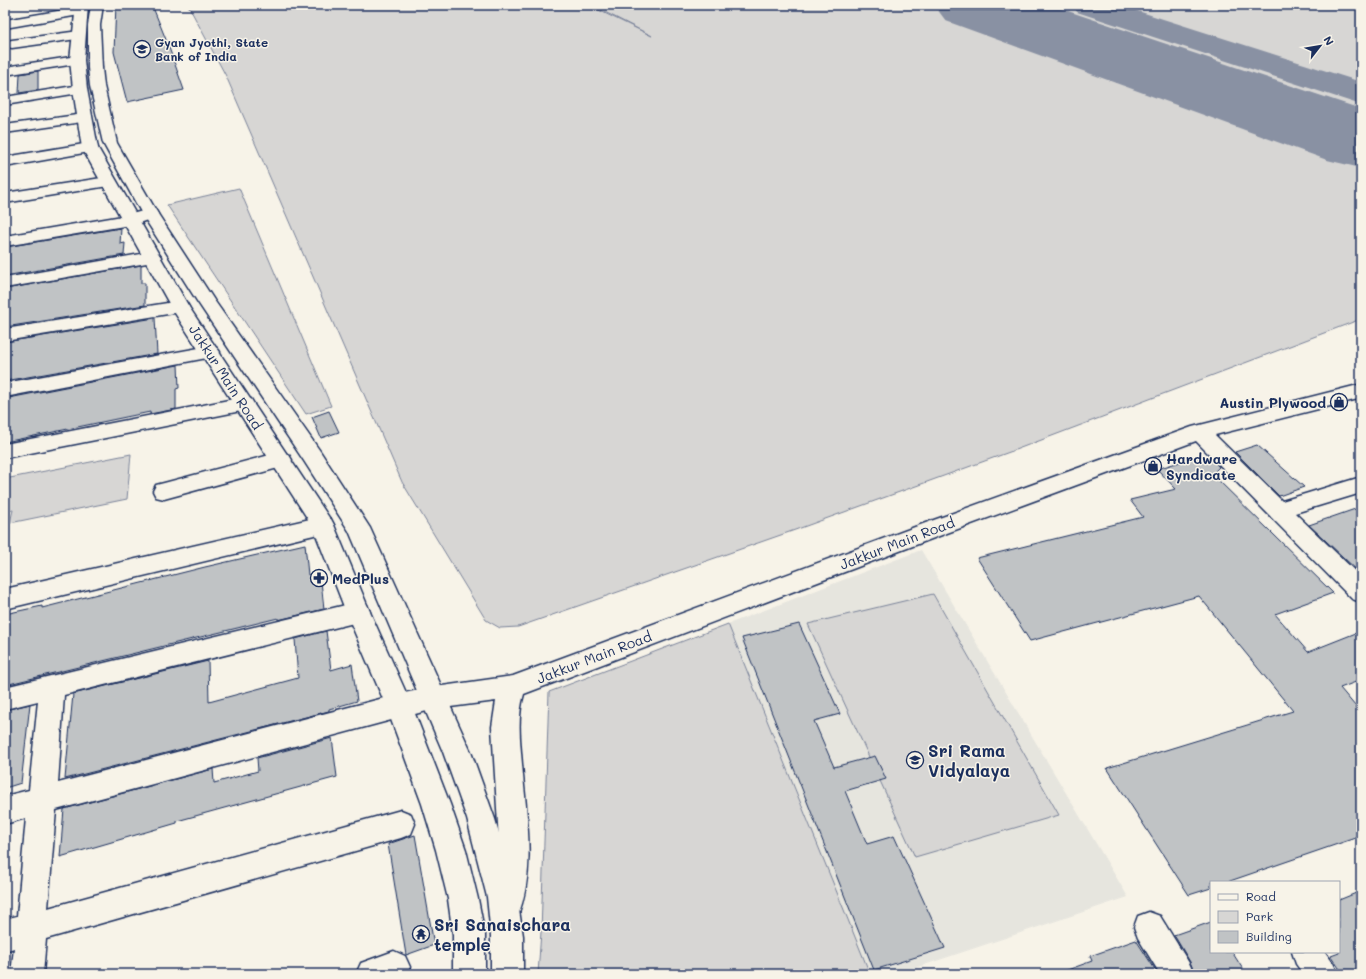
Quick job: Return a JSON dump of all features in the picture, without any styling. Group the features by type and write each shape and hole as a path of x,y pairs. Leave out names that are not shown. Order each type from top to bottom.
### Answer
{"street":[{"path":"5,24 86,18"},
{"path":"12,44 86,18"},
{"name":"Jakkur Main Road","path":"86,18 77,60 84,118 90,148 180,307 323,524 358,612 399,706 435,698 514,687 939,527 1199,432 1358,392 1361,393"},
{"name":"Jakkur Main Road","path":"86,18 97,86 110,143 150,214 206,301 312,456 359,528 435,698"},
{"path":"5,70 77,60"},
{"path":"5,101 80,89"},
{"path":"5,129 84,118"},
{"path":"5,162 90,148"},
{"path":"5,198 108,182"},
{"path":"5,241 130,220 150,214"},
{"path":"5,283 152,257"},
{"path":"5,335 180,307"},
{"path":"5,390 210,352"},
{"path":"5,451 244,404"},
{"path":"1199,432 1361,592"},
{"path":"164,491 281,460"},
{"path":"1279,510 1361,484"},
{"path":"5,599 323,524"},
{"path":"5,698 358,612"},
{"path":"27,974 18,931 42,800 52,687"},
{"path":"505,916 515,858 505,727 508,704 514,687"},
{"path":"435,698 457,752 481,819 502,897 508,943 507,974"},
{"path":"5,810 399,706 436,804 451,850 469,935 469,974"},
{"path":"18,931 402,824"},
{"path":"1149,927 1178,974"},
{"path":"1308,953 1322,974"}],"shaded area":[{"name":"Sri Rama Vidyalaya","path":"921,550 1128,897 897,974 870,974 728,624"}],"green space":[{"path":"188,5 588,5 652,36 591,5 949,5 1361,150 1361,319 1015,450 795,530 518,627 500,628 486,620 402,482 226,76"},
{"path":"1000,5 1070,5 1361,100 1361,128"},
{"path":"1107,5 1361,5 1361,87"},
{"path":"239,188 331,406 306,414 167,205"},
{"path":"131,454 127,499 10,523 13,510 5,511 5,479"},
{"path":"933,594 1059,815 915,857 808,624"},
{"path":"728,624 870,974 538,974 541,932 549,692"}],"building":[{"path":"116,5 152,5 184,90 127,102 114,52"},
{"path":"38,71 38,90 19,93 20,74"},
{"path":"121,228 120,244 125,243 124,255 5,276 5,247"},
{"path":"141,265 141,283 145,283 145,305 5,327 5,289"},
{"path":"155,318 157,354 5,381 5,342"},
{"path":"178,365 179,388 176,389 176,409 150,414 150,412 5,442 5,419 9,398"},
{"path":"329,411 339,432 321,438 312,417"},
{"path":"1257,445 1304,487 1279,496 1235,452"},
{"path":"1196,457 1202,463 1212,459 1219,467 1212,474 1333,593 1275,614 1308,652 1361,631 1361,680 1340,688 1361,713 1361,836 1230,881 1210,881 1210,888 1189,895 1107,768 1293,711 1199,596 1030,641 977,558 1143,517 1130,500 1176,489 1157,469"},
{"path":"1361,507 1361,574 1309,525"},
{"path":"305,544 308,575 320,572 324,609 278,620 278,618 5,685 5,614 42,606 42,608 205,567"},
{"path":"799,624 840,714 814,721 834,767 875,756 886,779 845,791 867,844 894,836 945,948 874,970 742,638"},
{"path":"326,631 331,670 352,664 357,701 329,709 329,711 65,779 73,694 208,661 209,702 298,678 295,639"},
{"path":"30,704 21,783 5,788 5,710"},
{"path":"332,738 337,777 177,821 177,823 60,857 64,809 213,769 214,783 258,771 257,758"},
{"path":"415,835 434,945 406,955 388,844"},
{"path":"1361,891 1361,974 1343,974 1331,956 1340,953 1340,900"},
{"path":"1210,922 1210,953 1233,953 1246,974 1195,974 1190,962 1174,935"},
{"path":"1136,940 1158,974 1062,974 1062,972 1092,961 1090,956"}],"taxiway":[{"path":"1088,5 1361,94"}],"runway":[{"path":"973,5 1361,140"}],"place":[{"name":"Gyan Jyothi, State Bank of India","path":"142,49"},
{"name":"Austin Plywood","path":"1339,402"},
{"name":"Hardware Syndicate","path":"1153,466"},
{"name":"MedPlus","path":"319,578"},
{"name":"Sri Rama Vidyalaya","path":"915,760"},
{"name":"Sri Sanaischara temple","path":"421,934"}]}
